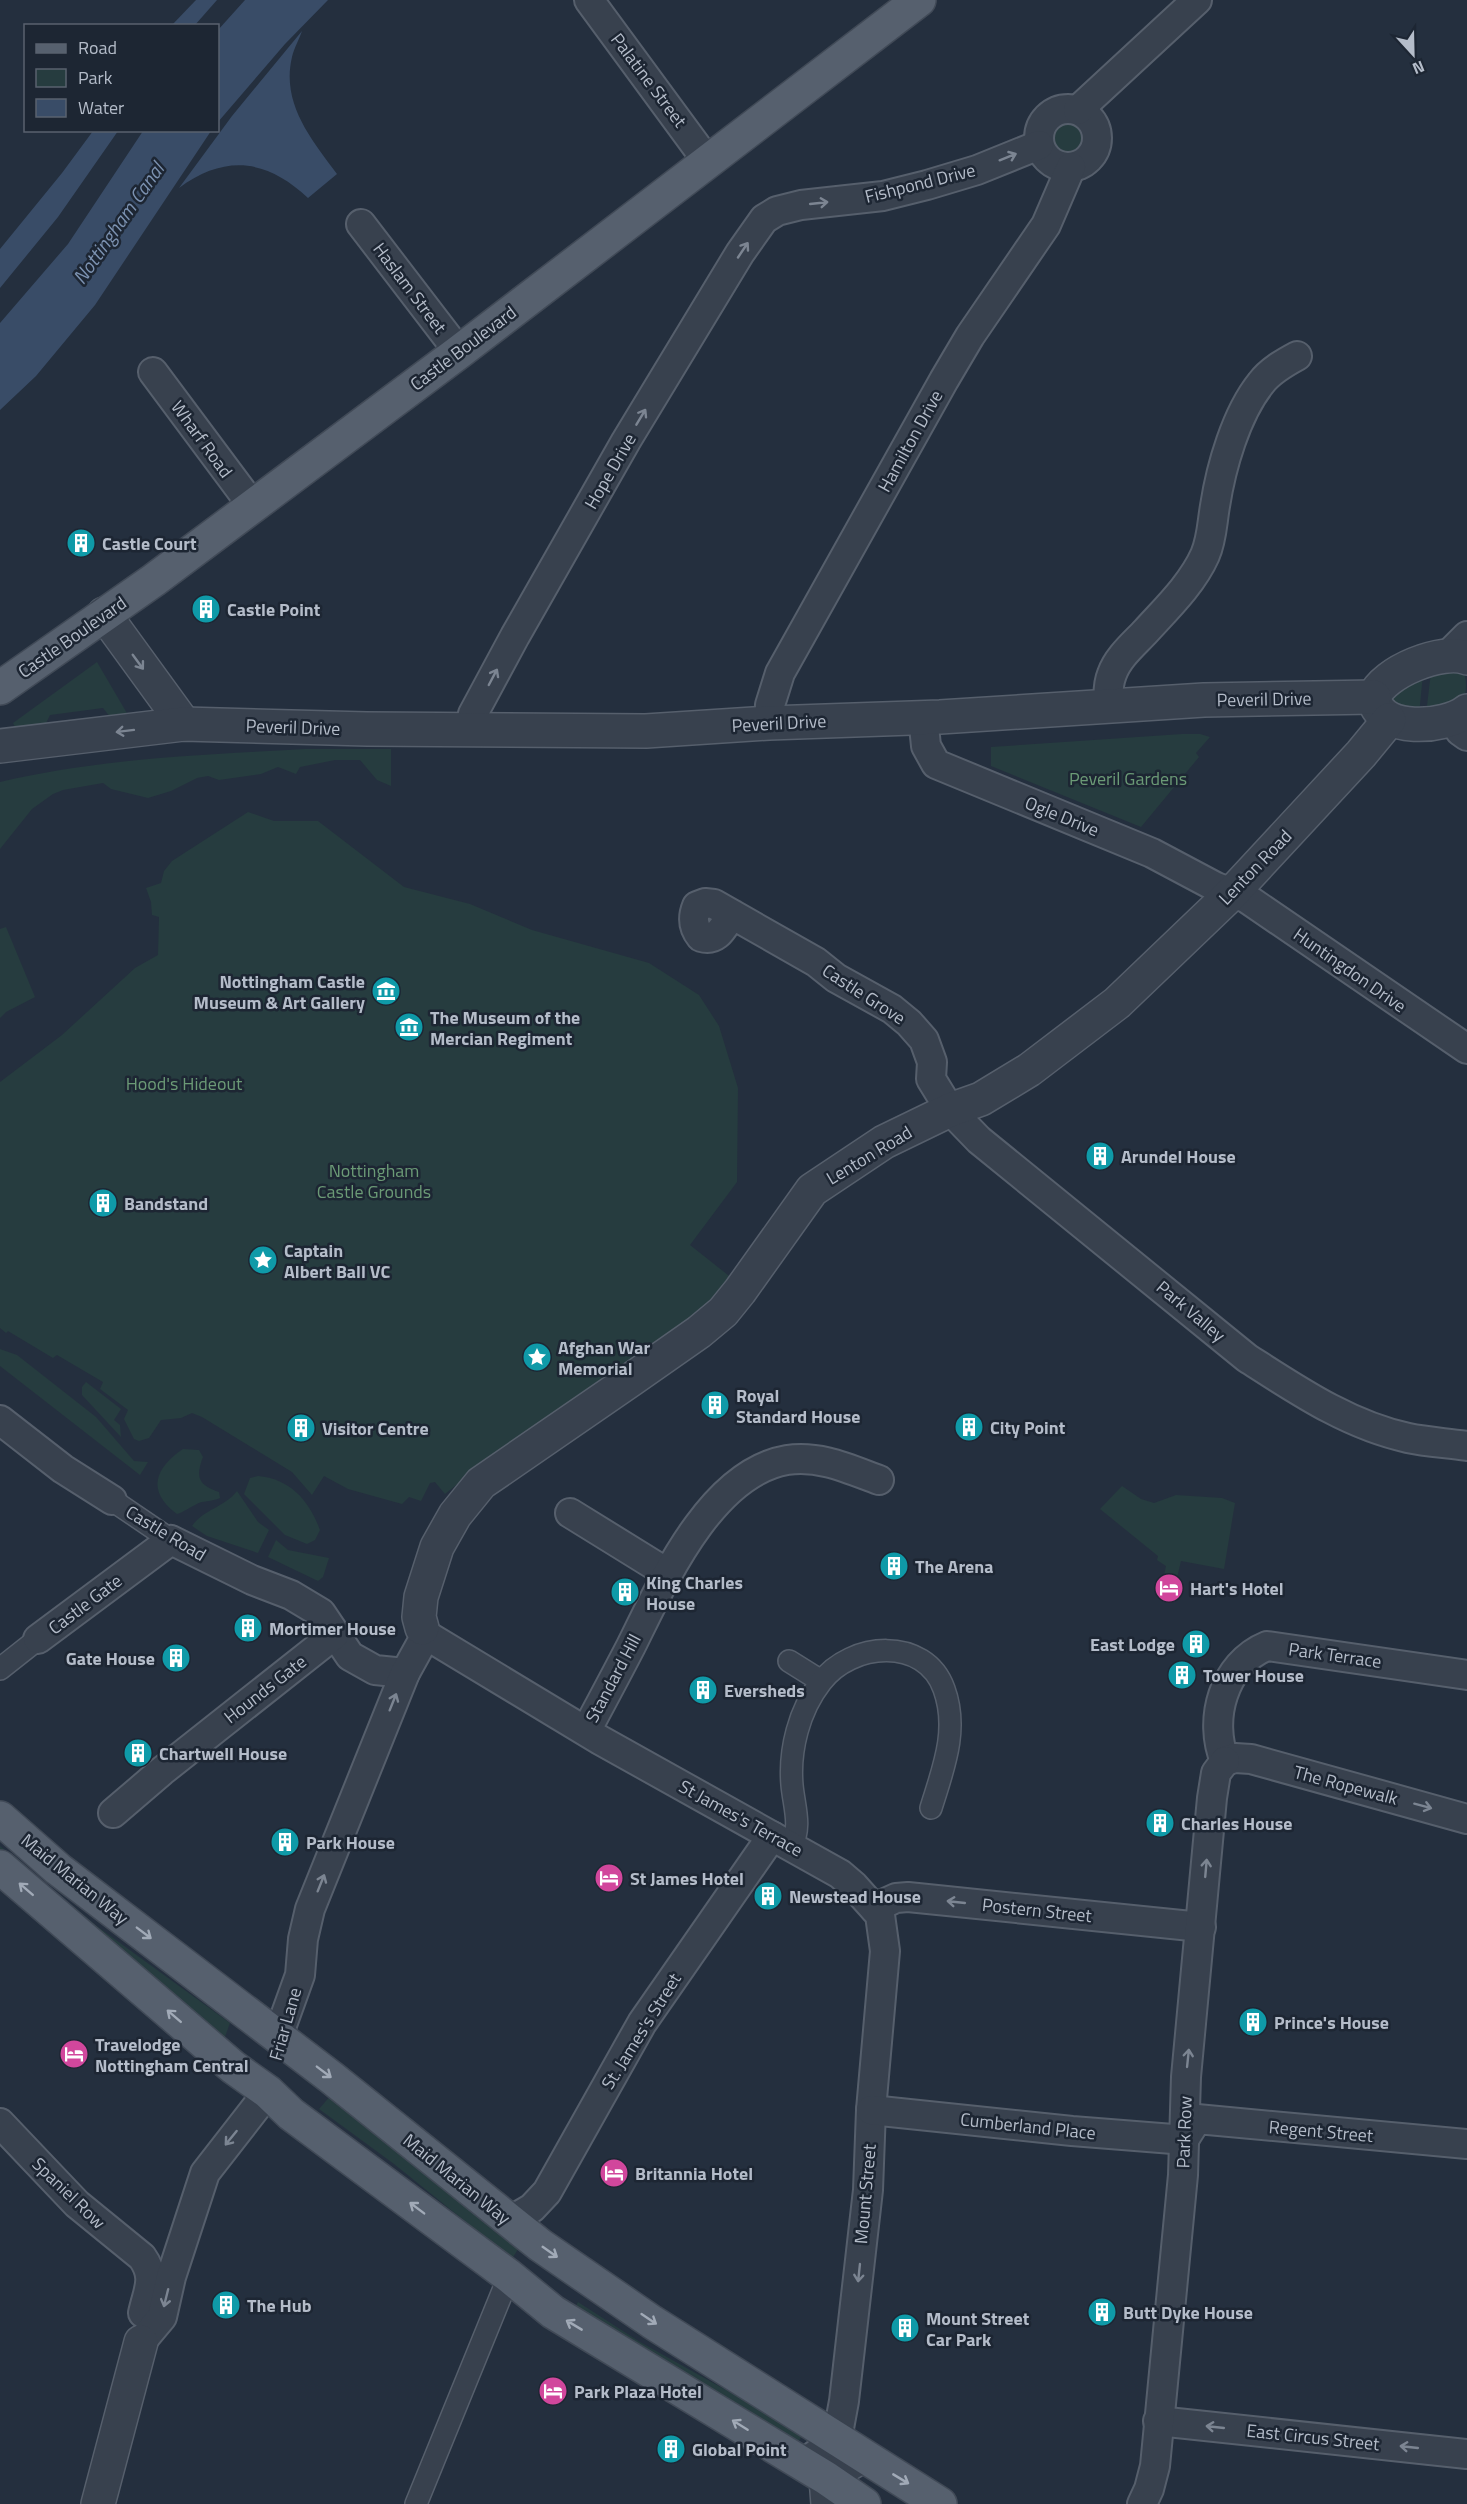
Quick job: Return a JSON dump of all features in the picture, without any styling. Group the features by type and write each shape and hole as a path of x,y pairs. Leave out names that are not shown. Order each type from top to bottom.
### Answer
{"main road":[{"name":"Castle Boulevard","path":"0,687 154,580 459,352 919,0"},
{"name":"Maid Marian Way","path":"0,1818 58,1869 278,2036 540,2245 652,2322 940,2504"},
{"name":"Maid Marian Way","path":"0,1867 233,2067 268,2092 291,2114 509,2276 553,2312 819,2482 864,2504"},
{"name":"Friar Lane","path":"268,2092 278,2036"}],"street":[{"name":"Palatine Street","path":"589,0 708,162"},
{"path":"1078,110 1197,0"},
{"path":"1064,108 1078,110 1092,121 1097,137 1093,154 1079,165 1071,167 1054,164 1042,153 1039,145 1039,131 1048,116 1064,108"},
{"name":"Fishpond Drive","path":"764,219 777,211 801,205 884,196 927,185 977,170 1039,145"},
{"name":"Hamilton Drive","path":"770,723 771,705 780,673 960,353 1046,225 1071,167"},
{"name":"Hope Drive","path":"469,730 473,714 515,636 626,441 740,253 764,219"},
{"name":"Haslam Street","path":"361,224 459,352"},
{"path":"1109,705 1108,693 1112,673 1124,654 1177,596 1196,572 1205,554 1212,537 1215,506 1237,424 1261,382 1280,366 1298,356"},
{"name":"Wharf Road","path":"153,372 252,505"},
{"path":"104,614 184,724"},
{"name":"Lenton Road","path":"424,1631 418,1617 421,1597 437,1547 455,1515 481,1484 632,1380 723,1312 740,1292 812,1190 884,1142 950,1110 981,1099 1029,1070 1117,1003 1233,892 1361,754 1381,708 1377,688 1392,677 1426,661 1460,650"},
{"name":"Peveril Drive","path":"0,746 184,724 646,731 1204,700 1381,708"},
{"path":"1381,708 1423,724 1462,722"},
{"name":"Ogle Drive","path":"923,716 926,746 936,764 1152,853 1216,887 1233,892"},
{"name":"Huntingdon Drive","path":"1233,892 1246,898 1467,1049"},
{"name":"Castle Grove","path":"732,915 816,962 836,978 892,1010 909,1023 924,1040 932,1062 931,1079 950,1110"},
{"name":"Park Valley","path":"950,1110 979,1140 1247,1358 1339,1413 1377,1429 1407,1438 1467,1446"},
{"name":"Castle Road","path":"0,1420 63,1469 171,1540 252,1580 291,1595 321,1612 334,1635 350,1656 375,1670 405,1674"},
{"name":"Standard Hill","path":"424,1631 452,1652 593,1736 667,1574 702,1518 741,1482 772,1464 787,1460 813,1459 836,1463 879,1480"},
{"path":"570,1514 667,1574"},
{"name":"Castle Gate","path":"0,1669 171,1540"},
{"name":"Friar Lane","path":"278,2036 300,1975 303,1939 310,1909 424,1631"},
{"name":"Hounds Gate","path":"113,1813 162,1771 334,1635"},
{"name":"Park Terrace","path":"1225,1761 1218,1744 1216,1725 1225,1690 1232,1675 1241,1664 1257,1650 1267,1646 1467,1675"},
{"path":"782,1842 796,1837 797,1818 792,1784 795,1737 801,1718 821,1681 838,1666 875,1650 891,1649 914,1656 927,1663 945,1689 951,1728 947,1757 931,1808"},
{"path":"789,1661 821,1681"},
{"name":"St James's Terrace","path":"593,1736 816,1859 840,1874 874,1908"},
{"name":"The Ropewalk","path":"1225,1761 1235,1758 1251,1759 1467,1818"},
{"name":"Park Row","path":"1142,2504 1155,2466 1185,2138 1186,2078 1212,1798 1216,1773 1225,1761"},
{"name":"St. James's Street","path":"510,2221 532,2208 547,2192 642,2023 782,1842"},
{"name":"Postern Street","path":"874,1908 896,1898 908,1897 1201,1927"},
{"name":"Mount Street","path":"850,2448 844,2402 868,2190 871,2110 885,1951 880,1915 874,1908"},
{"name":"Friar Lane","path":"98,2504 141,2342 162,2317 205,2173 268,2092"},
{"name":"Cumberland Place","path":"871,2110 1072,2131 1185,2138"},
{"name":"Regent Street","path":"1185,2138 1197,2119 1467,2144"},
{"name":"Spaniel Row","path":"0,2123 72,2199 142,2257"},
{"path":"142,2257 161,2263 181,2249"},
{"path":"141,2342 143,2311 152,2278 149,2266 142,2257"},
{"path":"416,2504 509,2276"},
{"name":"East Circus Street","path":"1158,2421 1467,2454"},
{"path":"819,2482 850,2448"}],"green space":[{"path":"1067,124 1079,128 1083,140 1079,152 1067,156 1055,152 1051,140 1055,128"},
{"path":"97,662 128,715 111,718 103,708 50,715 44,727 17,731 13,723"},
{"path":"1463,670 1466,686 1463,701 1426,714 1431,672"},
{"path":"1423,674 1419,715 1395,713 1391,696"},
{"name":"Peveril Gardens","path":"1200,734 1210,737 1196,753 1199,757 1141,827 991,766 991,747"},
{"path":"305,749 391,749 391,786 377,780 360,760 335,760 300,767 296,774 278,767 261,774 219,780 208,776 197,778 171,791 148,798 111,789 103,783 53,794 32,809 0,849 0,782 114,763"},
{"name":"Nottingham Castle Grounds","path":"248,812 274,821 318,821 404,887 470,904 532,930 649,963 699,995 719,1026 738,1088 737,1182 690,1245 733,1279 700,1311 540,1422 445,1494 435,1482 430,1483 421,1501 409,1497 402,1504 348,1489 324,1476 312,1495 292,1472 192,1413 181,1418 161,1420 149,1438 139,1441 134,1439 124,1419 128,1410 100,1389 103,1382 57,1355 53,1358 0,1328 0,1082 62,1035 135,968 158,955 159,917 152,915 151,902 146,888 161,883 164,871 172,861"},
{"path":"6,927 35,997 6,1012 0,1018 0,929"},
{"path":"0,1349 17,1355 96,1417 134,1461 148,1462 140,1475 0,1366"},
{"path":"86,1382 121,1409 114,1420 120,1425 121,1437 82,1395 82,1387"},
{"path":"183,1449 199,1450 203,1457 199,1470 201,1480 207,1487 219,1492 220,1498 198,1503 177,1514 161,1497 158,1480 166,1464"},
{"path":"258,1476 280,1482 297,1493 316,1519 320,1530 315,1540 307,1544 285,1535 244,1494 250,1478"},
{"path":"1122,1486 1141,1499 1154,1503 1176,1495 1222,1498 1235,1503 1224,1569 1181,1561 1177,1578 1164,1576 1166,1566 1157,1560 1158,1556 1100,1509"},
{"path":"237,1491 258,1522 269,1530 258,1553 207,1536 192,1526"},
{"path":"276,1540 288,1550 329,1558 323,1577 318,1581 268,1557"},
{"path":"0,1846 98,1927 230,2023 222,2045 0,1855"},
{"path":"332,2094 518,2249 512,2259 394,2164 319,2109"},
{"path":"578,2302 640,2342 767,2413 802,2436 794,2448 573,2311"}],"water":[{"path":"196,0 217,0 196,24 173,24"},
{"path":"245,0 328,0 285,44 219,121 219,29"},
{"path":"302,31 292,57 291,90 308,134 337,174 308,198 277,175 245,166 229,166 213,170 179,188 232,116"},
{"path":"92,132 117,132 58,217 0,288 0,249"},
{"name":"Nottingham Canal","path":"142,132 210,132 95,305 36,376 0,410 0,323 68,244"}],"place":[{"name":"Castle Court","path":"81,543"},
{"name":"Castle Point","path":"206,609"},
{"name":"Nottingham Castle Museum & Art Gallery","path":"386,991"},
{"name":"The Museum of the Mercian Regiment","path":"409,1027"},
{"name":"Arundel House","path":"1100,1156"},
{"name":"Bandstand","path":"103,1203"},
{"name":"Captain Albert Ball VC","path":"263,1260"},
{"name":"Afghan War Memorial","path":"537,1357"},
{"name":"Royal Standard House","path":"715,1405"},
{"name":"City Point","path":"969,1427"},
{"name":"Visitor Centre","path":"301,1428"},
{"name":"The Arena","path":"894,1566"},
{"name":"Hart's Hotel","path":"1169,1588"},
{"name":"King Charles House","path":"625,1592"},
{"name":"Mortimer House","path":"248,1628"},
{"name":"East Lodge","path":"1196,1644"},
{"name":"Gate House","path":"176,1658"},
{"name":"Tower House","path":"1182,1675"},
{"name":"Eversheds","path":"703,1690"},
{"name":"Chartwell House","path":"138,1753"},
{"name":"Charles House","path":"1160,1823"},
{"name":"Park House","path":"285,1842"},
{"name":"St James Hotel","path":"609,1878"},
{"name":"Newstead House","path":"768,1896"},
{"name":"Prince's House","path":"1253,2022"},
{"name":"Travelodge Nottingham Central","path":"74,2054"},
{"name":"Britannia Hotel","path":"614,2173"},
{"name":"The Hub","path":"226,2305"},
{"name":"Butt Dyke House","path":"1102,2312"},
{"name":"Mount Street Car Park","path":"905,2328"},
{"name":"Park Plaza Hotel","path":"553,2391"},
{"name":"Global Point","path":"671,2449"}],"park label":[{"name":"Hood's Hideout","path":"184,1083"}]}
